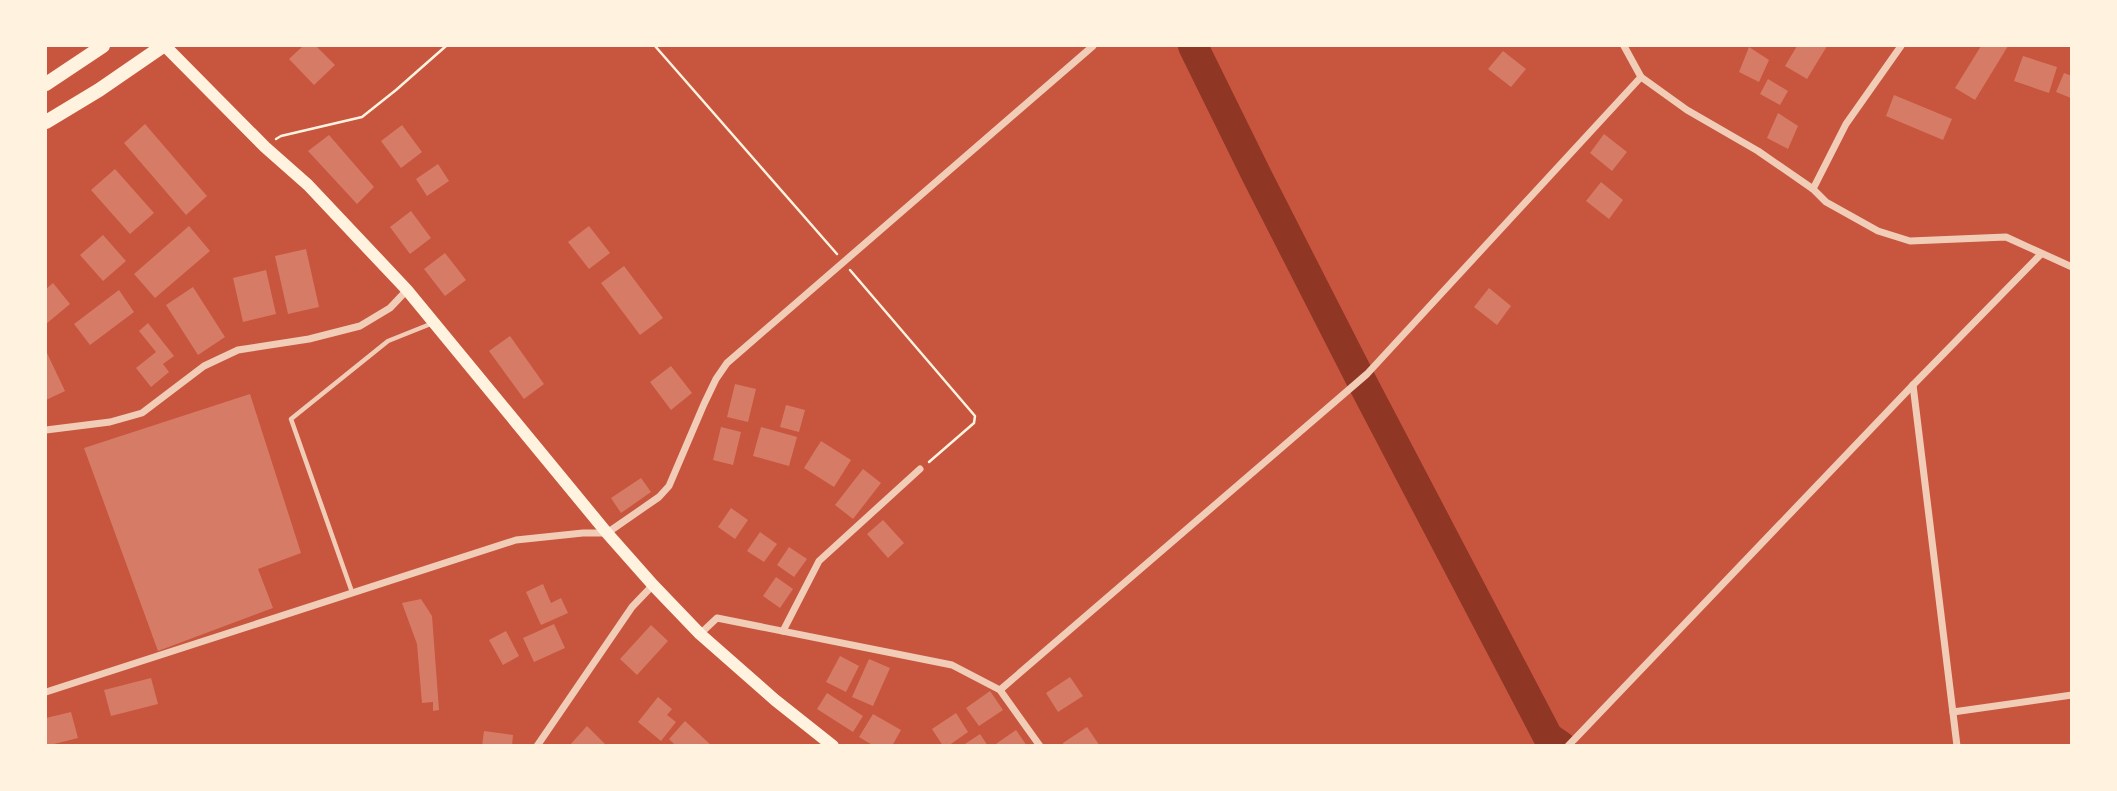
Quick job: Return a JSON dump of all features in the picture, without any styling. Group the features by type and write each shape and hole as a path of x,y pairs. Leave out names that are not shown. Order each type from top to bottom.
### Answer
{"main road":[{"path":"46,84 103,46"},
{"path":"46,122 164,46 265,147 308,185 407,290 653,585 700,634 775,700 833,746"}],"street":[{"path":"46,692 516,540 607,533 659,497 669,486 704,404 727,363 1093,46"},
{"path":"1624,46 1640,78 1687,110 1758,151 1813,189 1826,202 1878,231 1910,241 2006,237 2071,267"},
{"path":"1813,189 1846,124 1901,46"},
{"path":"1000,690 1367,374 1640,78"},
{"path":"1568,746 2041,254"},
{"path":"46,430 110,422 142,413 204,366 238,350 309,339 360,326 390,309 407,290"},
{"path":"1913,385 1957,746"},
{"path":"783,631 819,561 920,469"},
{"path":"537,746 632,607 653,585"},
{"path":"700,634 717,618 952,665 1000,690 1040,746"},
{"path":"1953,712 2071,695"}],"lane":[{"path":"352,592 292,419 388,341 433,323"}],"path":[{"path":"265,147 281,136 362,117 446,46"}],"building":[{"path":"303,46 316,46 335,65 314,85 289,59"},
{"path":"1797,46 1827,46 1807,79 1785,66"},
{"path":"1981,46 2008,46 1975,100 1955,88"},
{"path":"1749,47 1769,60 1759,82 1739,72"},
{"path":"1503,51 1526,69 1511,87 1488,69"},
{"path":"2023,56 2057,67 2049,93 2014,81"},
{"path":"2064,73 2072,76 2071,98 2056,92"},
{"path":"1768,79 1788,91 1780,105 1760,94"},
{"path":"1894,95 1952,119 1943,140 1886,116"},
{"path":"1778,113 1798,126 1788,149 1767,138"},
{"path":"145,124 207,196 186,215 124,143"},
{"path":"402,125 422,152 401,168 381,141"},
{"path":"1604,134 1627,152 1612,171 1590,153"},
{"path":"329,135 374,187 357,204 308,151"},
{"path":"438,164 449,181 427,196 416,179"},
{"path":"115,169 154,213 130,234 91,190"},
{"path":"1601,182 1623,200 1609,219 1586,201"},
{"path":"411,211 431,238 410,254 390,227"},
{"path":"189,226 210,251 155,298 134,274"},
{"path":"589,226 610,253 589,269 568,242"},
{"path":"103,235 126,261 103,281 80,255"},
{"path":"306,249 319,307 288,314 275,256"},
{"path":"445,253 466,280 445,296 424,269"},
{"path":"624,266 663,318 640,335 601,283"},
{"path":"266,270 276,314 243,322 233,278"},
{"path":"53,283 70,304 46,324 46,289"},
{"path":"193,287 225,337 198,355 166,305"},
{"path":"1489,288 1511,306 1497,325 1474,307"},
{"path":"119,290 134,312 90,345 74,324"},
{"path":"148,323 174,356 163,364 169,372 151,387 136,368 156,352 139,331"},
{"path":"510,336 544,384 524,399 489,351"},
{"path":"46,351 65,391 46,400"},
{"path":"671,366 692,393 671,410 650,382"},
{"path":"735,384 756,389 748,422 727,417"},
{"path":"250,394 301,553 258,569 273,608 158,651 84,448"},
{"path":"786,405 805,410 799,432 780,427"},
{"path":"721,427 741,432 733,465 713,460"},
{"path":"761,427 797,437 789,466 753,456"},
{"path":"821,441 851,460 834,487 804,468"},
{"path":"863,469 881,483 853,519 835,505"},
{"path":"641,478 651,492 621,513 611,498"},
{"path":"731,508 748,520 735,539 718,527"},
{"path":"883,520 904,543 888,558 867,534"},
{"path":"760,532 777,544 764,562 747,551"},
{"path":"789,547 807,559 794,577 777,565"},
{"path":"776,577 793,589 780,608 763,596"},
{"path":"543,584 551,603 561,598 568,613 541,625 526,592"},
{"path":"421,599 432,616 439,710 433,711 433,702 422,703 417,644 402,603"},
{"path":"554,624 565,648 534,662 523,638"},
{"path":"651,625 668,641 637,675 620,659"},
{"path":"506,631 519,656 503,665 489,640"},
{"path":"840,656 859,666 846,692 826,682"},
{"path":"869,659 890,668 873,706 852,697"},
{"path":"1070,677 1083,696 1058,712 1046,693"},
{"path":"151,678 158,704 111,716 104,690"},
{"path":"990,691 1003,710 979,726 966,708"},
{"path":"827,693 863,716 853,732 817,709"},
{"path":"658,697 672,709 667,715 676,722 661,741 638,722"},
{"path":"71,712 78,738 46,746 46,718"},
{"path":"956,713 968,732 948,746 943,746 932,729"},
{"path":"873,714 901,730 892,746 874,746 859,737"},
{"path":"685,721 712,746 676,746 669,739"},
{"path":"587,726 607,746 569,746"},
{"path":"1087,727 1100,746 1064,746 1063,743"},
{"path":"1016,730 1027,746 993,746"},
{"path":"484,731 513,735 512,746 482,746"},
{"path":"980,734 988,746 962,746"}],"waterway":[{"path":"1193,46 1360,378 1548,737 1561,746"}]}
